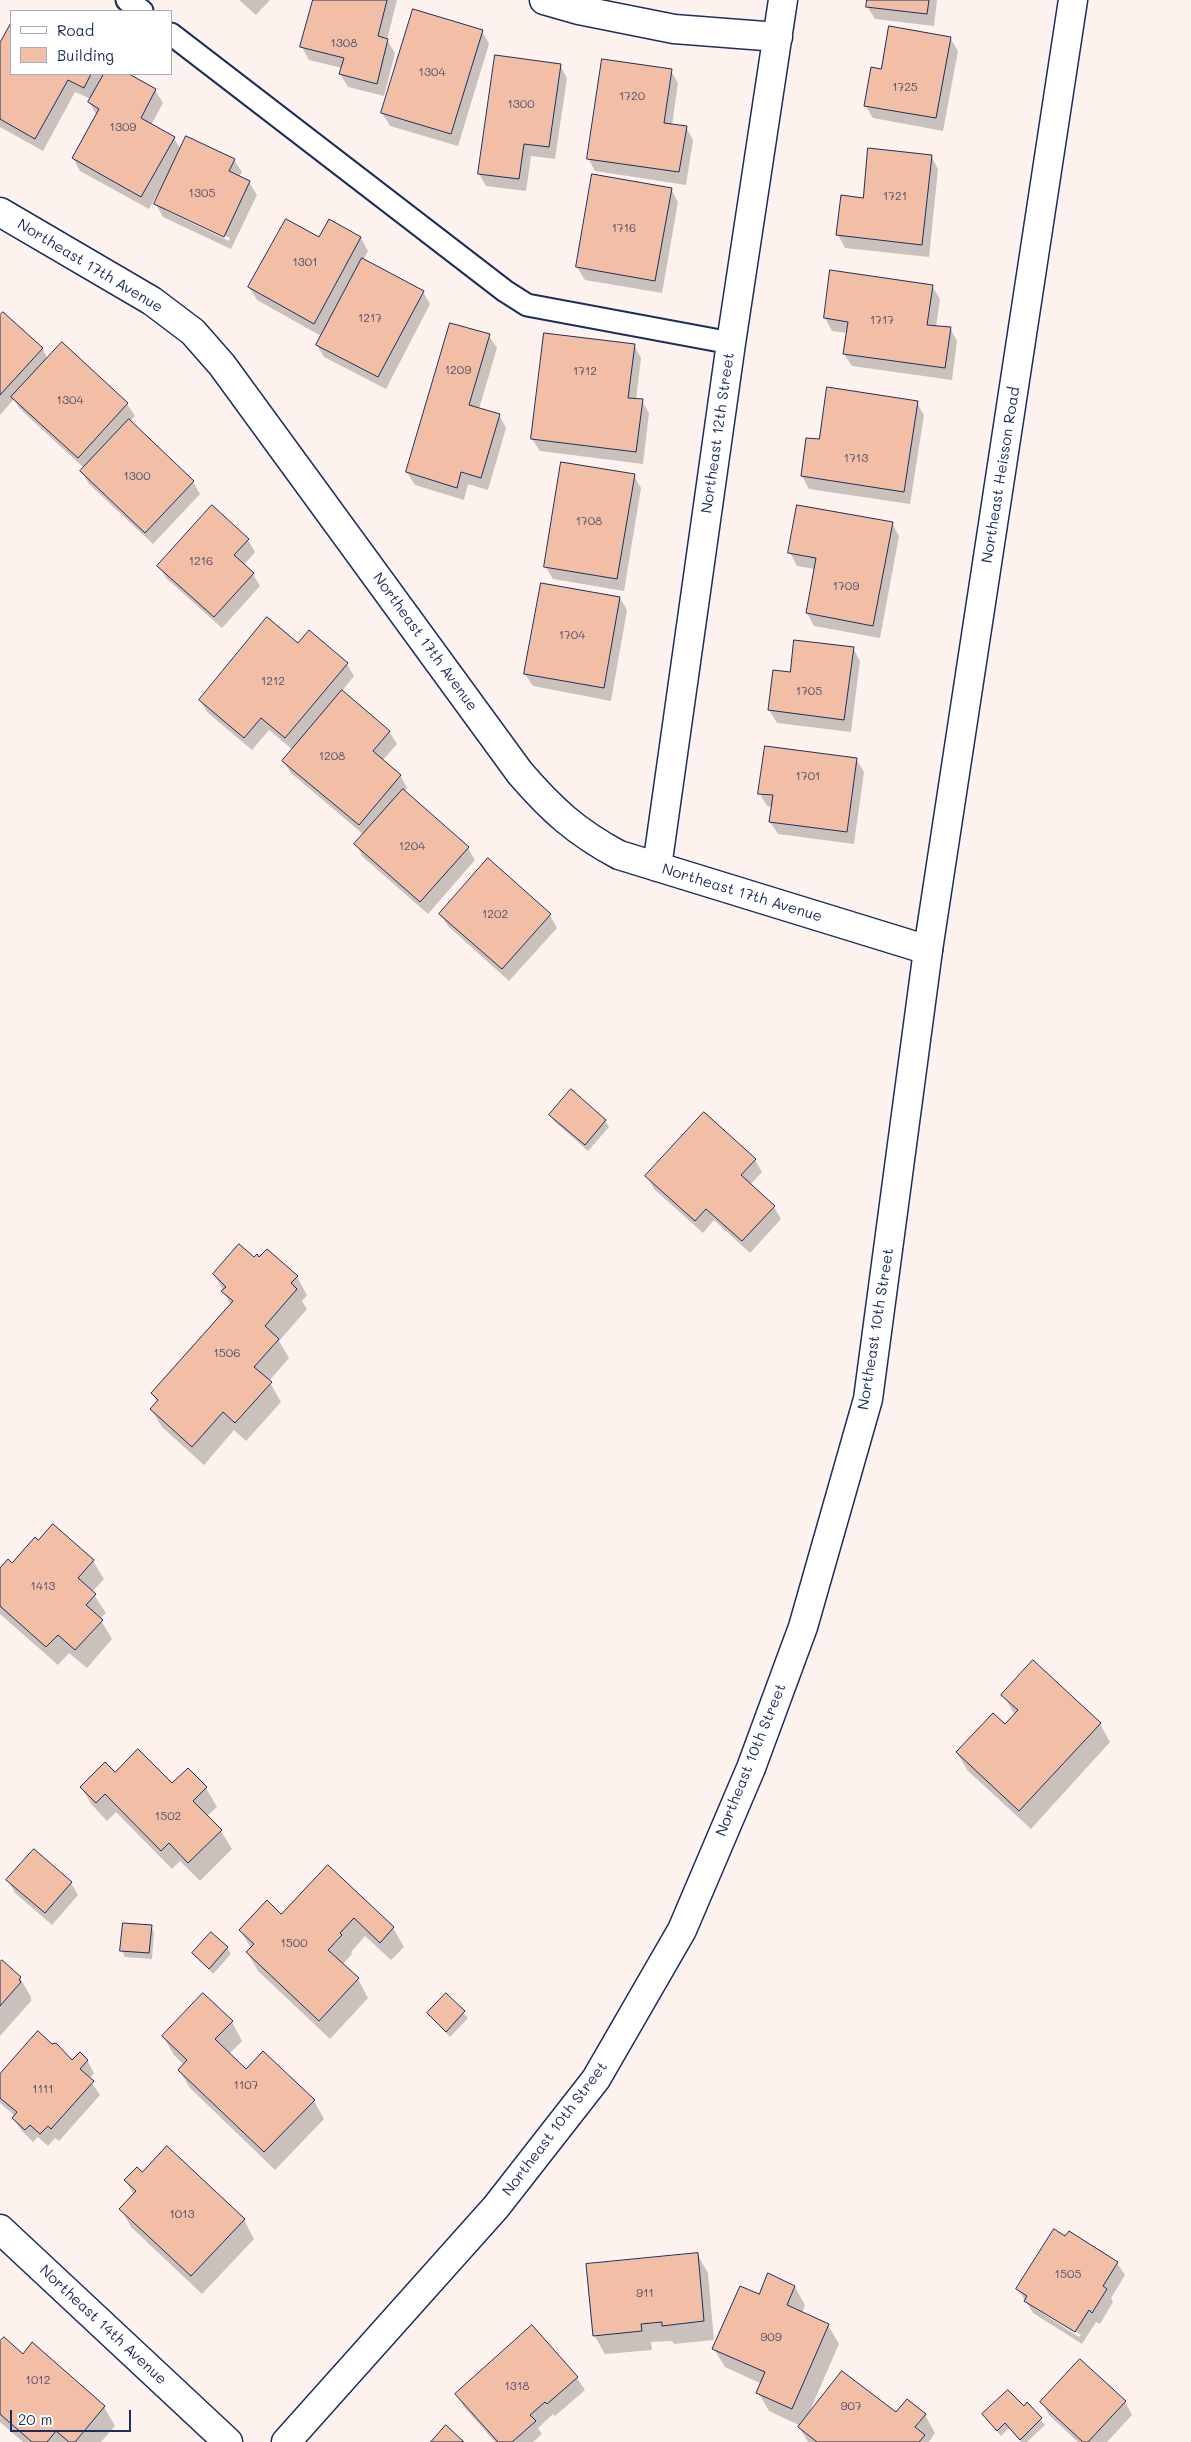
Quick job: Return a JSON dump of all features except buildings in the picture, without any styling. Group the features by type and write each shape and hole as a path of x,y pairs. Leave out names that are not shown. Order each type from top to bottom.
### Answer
{"street":[{"path":"544,0 579,10 674,29 778,37"},
{"name":"Northeast 12th Street","path":"657,867 731,343 784,0"},
{"name":"Northeast Heisson Road","path":"928,950 1074,0"},
{"name":"Northeast 17th Avenue","path":"0,212 152,301 193,332 222,366 520,773 550,808 588,838 619,855 928,950"},
{"name":"Northeast 10th Street","path":"286,2442 496,2207 596,2079 682,1930 751,1768 803,1627 868,1399 928,950"},
{"name":"Northeast 14th Avenue","path":"0,2229 228,2442"}],"lane":[{"path":"127,0 141,10"},
{"path":"172,35 505,291 528,305 731,343"}]}
